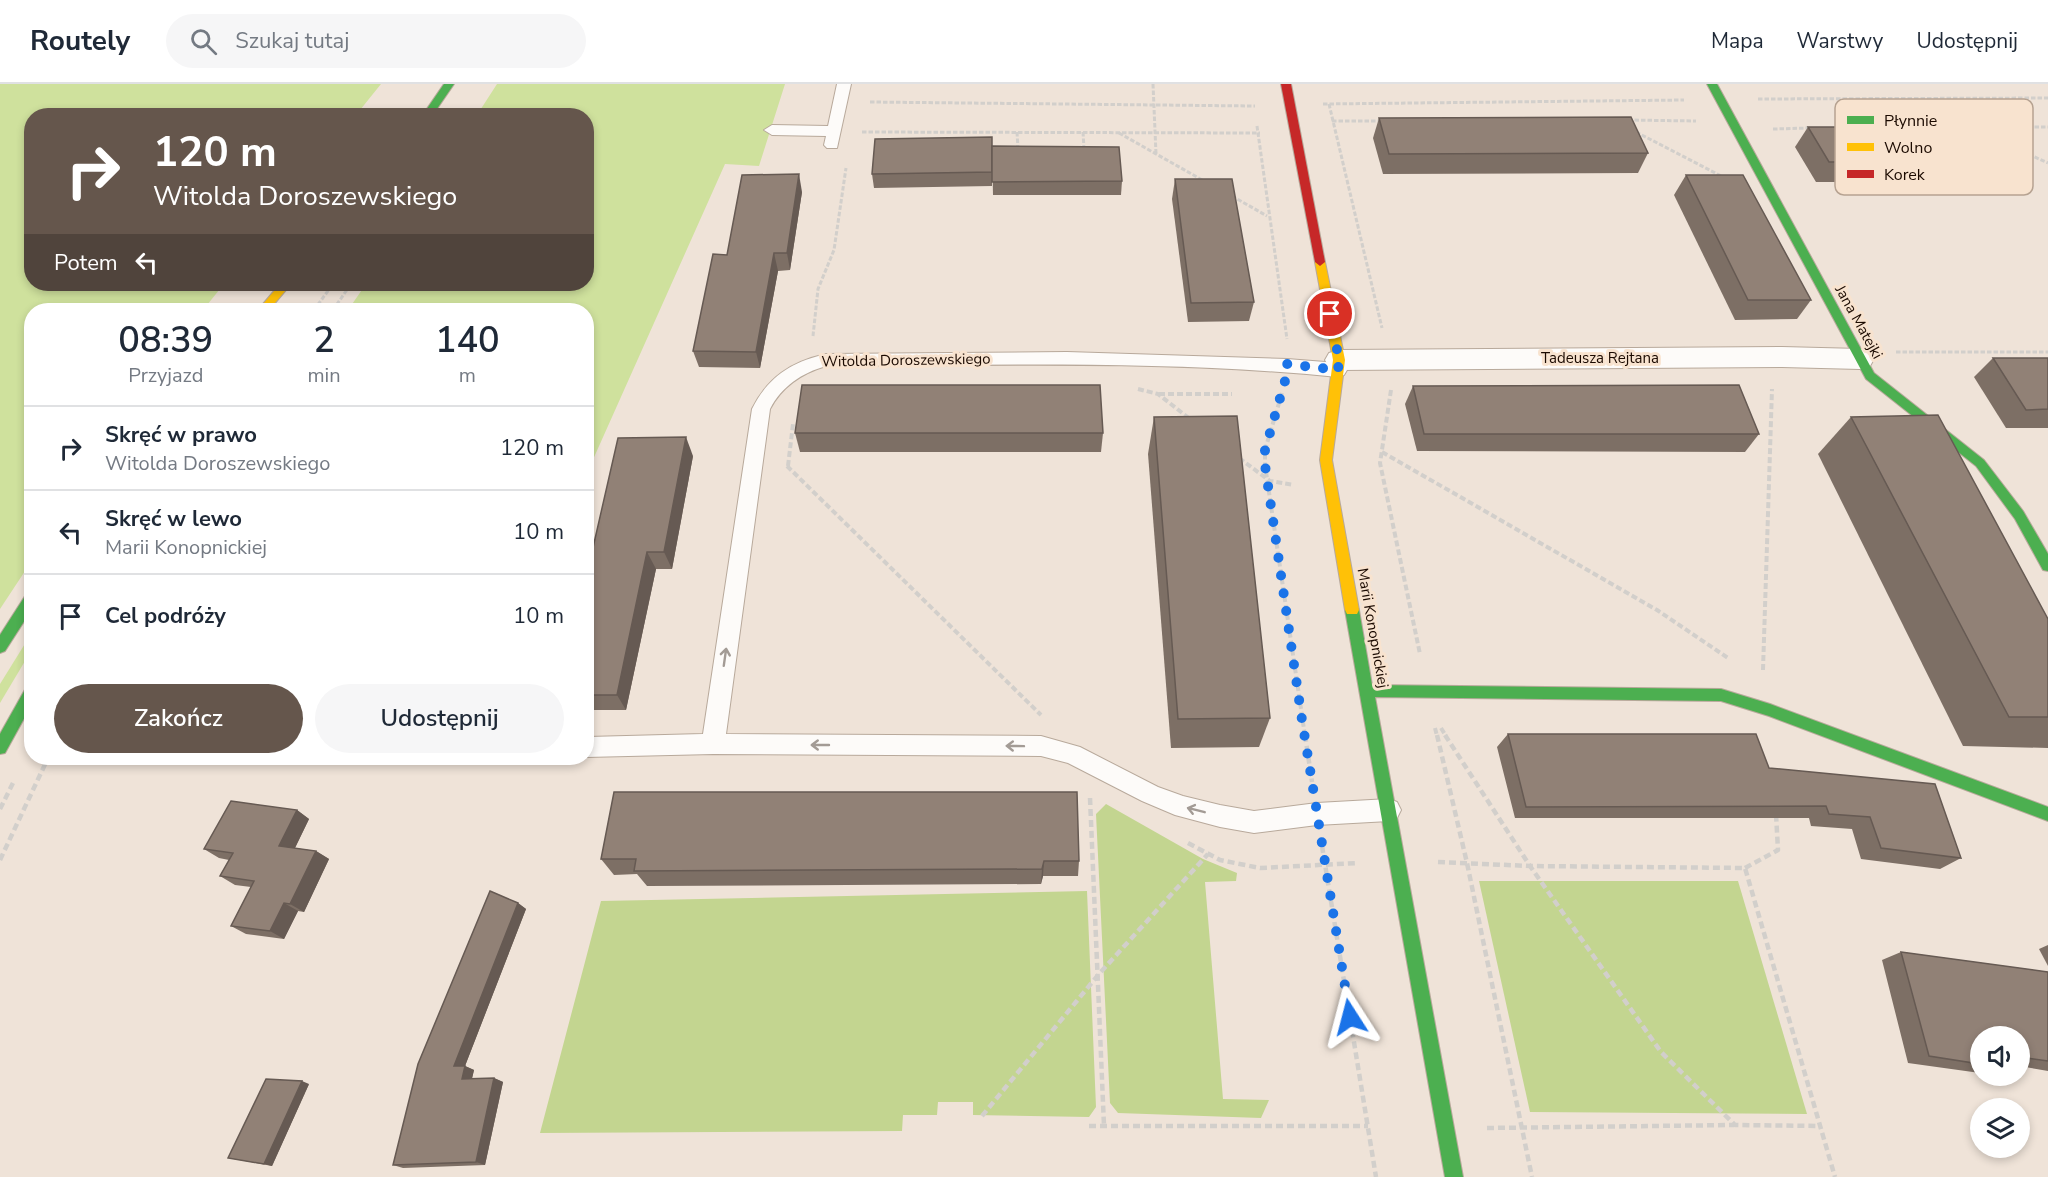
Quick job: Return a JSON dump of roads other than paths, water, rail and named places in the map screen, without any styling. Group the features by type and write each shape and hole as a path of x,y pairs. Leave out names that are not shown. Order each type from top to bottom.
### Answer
{"street":[{"path":"432,108 449,84"},
{"name":"Marii Konopnickiej","path":"1286,84 1338,365 1326,460 1454,1177"},
{"name":"Jana Matejki","path":"1712,84 1870,376 1971,454 1986,469 2019,515 2048,566"},
{"path":"269,303 280,291"},
{"name":"Tadeusza Rejtana","path":"1338,365 1389,359 1858,355"},
{"path":"0,647 24,610"},
{"path":"1368,691 1721,695 1753,704 2048,814"},
{"path":"0,748 24,704"}],"lane":[{"path":"772,130 833,138 844,84"},
{"name":"Witolda Doroszewskiego","path":"713,744 761,409 770,393 785,377 810,363 837,360 1067,358 1338,365"},
{"path":"594,747 713,744 1041,746 1072,754 1150,794 1183,807 1254,822 1317,814 1389,810"}]}
